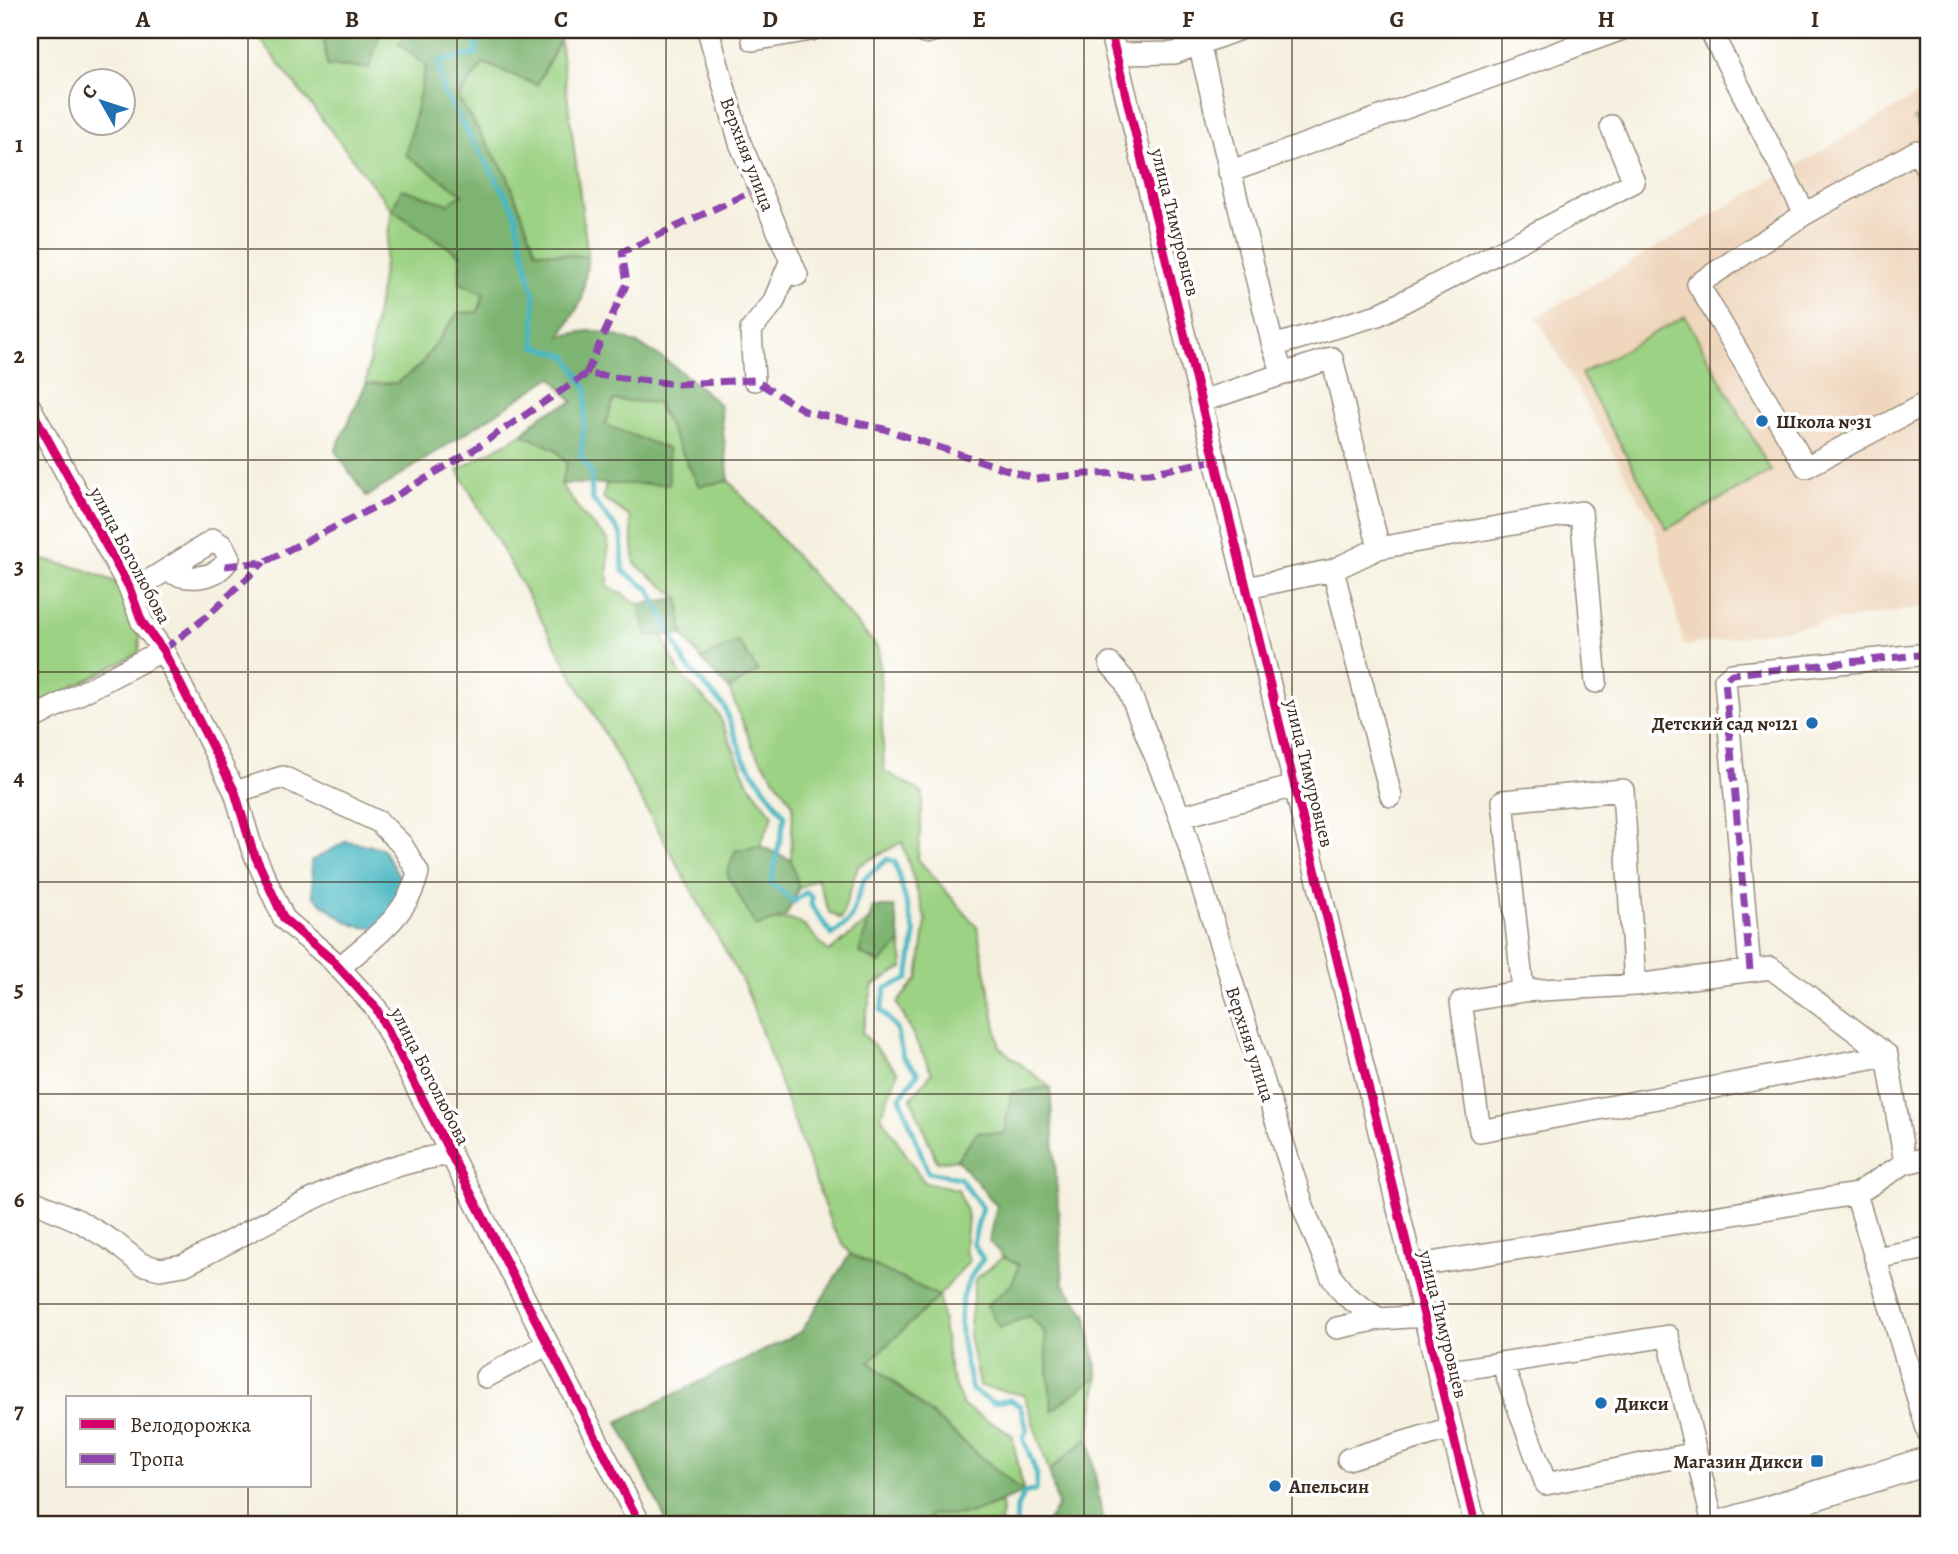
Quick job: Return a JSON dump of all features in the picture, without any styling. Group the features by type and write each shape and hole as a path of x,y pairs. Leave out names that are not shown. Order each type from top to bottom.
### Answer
{"main road":[{"path":"1723,1524 1928,1461"}],"street":[{"name":"Верхняя улица","path":"708,30 740,143 794,267 773,303 751,330 754,380"},
{"path":"751,30 753,40 811,30"},
{"name":"улица Тимуровцев","path":"1110,30 1475,1524"},
{"path":"1118,54 1175,53 1237,30"},
{"path":"1229,172 1620,30"},
{"path":"1710,30 1805,214"},
{"path":"1199,44 1273,346 1283,374"},
{"path":"1273,346 1378,315 1634,182 1611,126"},
{"path":"1928,170 1917,151 1805,214 1698,284 1806,467 1928,402"},
{"path":"1202,401 1332,358 1379,548"},
{"name":"улица Боголюбова","path":"30,407 131,592 142,622 163,650 235,792 252,849 284,919 339,968 376,1008 640,1524"},
{"path":"1247,588 1333,569 1379,548 1581,512 1596,682"},
{"path":"1333,569 1391,796"},
{"path":"131,592 166,570"},
{"path":"30,720 163,650"},
{"path":"1749,970 1725,680 1732,674 1928,654"},
{"name":"Верхняя улица","path":"1110,664 1125,681 1180,817 1305,1212 1332,1278 1346,1296 1379,1319"},
{"path":"235,792 283,777 379,822 402,845 418,872 415,888 396,919 339,968"},
{"path":"1180,817 1296,786"},
{"path":"1523,991 1503,801 1623,790 1635,985"},
{"path":"1887,1055 1480,1131 1461,1002 1523,991 1635,985 1771,968 1887,1055 1905,1163"},
{"path":"33,1201 91,1228 141,1264 160,1269 184,1265 368,1174 415,1159 451,1154"},
{"path":"1412,1266 1856,1194 1905,1163 1928,1158"},
{"path":"1856,1194 1928,1432"},
{"path":"1875,1258 1928,1248"},
{"path":"1337,1328 1379,1319 1424,1316"},
{"path":"1438,1373 1668,1336 1713,1524"},
{"path":"486,1377 548,1344"},
{"path":"1502,1363 1546,1484 1696,1453"},
{"path":"1348,1460 1451,1428"}],"shaded area":[{"name":"Школа №31","path":"1928,89 1928,606 1684,646 1654,525 1537,317"}],"green space":[{"path":"253,30 323,30 327,66 369,68 381,30 410,30 400,44 426,66 406,155 464,194 448,204 402,189 392,210"},
{"path":"323,30 381,30 369,68 327,66"},
{"path":"410,30 565,30 537,85 484,63 458,98 507,175 536,251 588,257 582,300 561,336 593,331 630,341 677,368 706,392 720,405 729,481 699,486 657,403 614,400 605,425 668,449 669,484 561,484 567,464 555,449 522,434 543,414 573,402 552,377 367,497 335,451 366,384 397,383 420,366 458,313 478,312 484,294 460,283 460,254 392,210 402,189 448,204 463,194 406,155 426,66 399,44"},
{"path":"560,40 588,257 536,251 507,175 458,98 484,63 537,85"},
{"path":"1928,110 1928,144 1914,119"},
{"path":"392,210 460,255 484,294 478,312 458,313 420,365 397,383 366,384"},
{"path":"1685,316 1771,471 1667,529 1581,374"},
{"path":"614,400 657,403 699,486 729,481 879,649 884,771 923,793 918,859 977,927 1000,1048 1050,1087 1011,1093 1004,1135 978,1132 957,1159 937,1162 911,1098 932,1073 897,1003 918,978 926,921 902,842 858,866 841,919 829,912 817,878 799,888 791,860 793,804 754,750 729,689 758,671 738,642 701,659 683,635 679,598 635,564 630,517 603,498 606,484 669,484 668,449 604,425"},
{"path":"522,434 555,449 567,464 561,484 583,515 608,540 608,586 639,604 647,635 662,635 680,674 718,713 747,781 773,815 760,846 735,851 756,926 782,920 798,922 829,952 869,920 859,953 880,963 901,943 903,968 873,985 862,1033 898,1072 881,1116 924,1182 958,1189 968,1217 965,1251 970,1260 939,1296 950,1372 963,1406 1012,1435 1024,1493 869,1361 938,1296 850,1254 832,1227 746,988 458,470"},
{"path":"30,557 83,569 118,583 140,634 139,653 30,710"},
{"path":"679,598 683,635 647,635 639,604"},
{"path":"738,641 758,671 729,689 701,659"},
{"path":"760,846 791,860 799,888 786,916 756,927 727,874 735,851"},
{"path":"873,907 894,907 901,943 880,963 859,953"},
{"path":"1050,1087 1063,1283 1086,1314 1098,1376 1052,1410 1044,1331 1029,1316 999,1328 987,1305 1012,1284 1019,1265 1003,1257 989,1241 997,1206 957,1159 978,1132 1004,1134 1011,1093"},
{"path":"850,1254 939,1296 869,1362 1024,1493 969,1514 929,1515 930,1524 668,1524 618,1422 801,1332"},
{"path":"1003,1257 1020,1265 1012,1284 1030,1316 1044,1331 1052,1410 1098,1376 1089,1437 1049,1471 1024,1395 979,1386 969,1335 975,1280"},
{"path":"1089,1437 1103,1524 1046,1524 1058,1506 1049,1471"},
{"path":"1002,1502 1001,1524 930,1524 929,1515 969,1514"}],"water":[{"path":"347,841 382,848 405,886 388,925 366,928 348,922 313,896 311,861"}],"waterway":[{"path":"475,30 477,54 439,61 444,93 514,209 534,296 535,346 567,356 587,390 581,457 591,472 592,499 621,534 623,571 650,590 686,665 724,706 744,759 785,816 771,883 794,902 806,892 812,897 811,905 832,935 850,920 864,879 887,859 895,862 915,934 908,979 886,988 881,1010 896,1028 903,1057 918,1073 900,1097 928,1172 960,1178 982,1208 973,1243 983,1259 965,1290 961,1306 961,1338 972,1390 993,1403 1010,1400 1020,1406 1027,1429 1023,1437 1037,1475 1036,1490 1024,1493 1017,1507 1016,1524"}],"marked path":[{"path":"586,374 627,283 622,252 759,188"},
{"path":"225,566 264,562 387,501 467,454 586,374 677,384 754,380 807,412 884,429 1035,479 1085,474 1150,473 1216,460"},
{"path":"163,650 205,618 264,562"},
{"path":"1750,970 1725,680 1732,674 1928,654"}],"cycle path":[{"path":"1110,30 1475,1524"},
{"path":"30,407 129,587 142,622 163,650 235,792 252,849 284,919 331,959 376,1008 640,1524"}],"place":[{"name":"Школа №31","path":"1762,421"},
{"name":"Детский сад №121","path":"1812,723"},
{"name":"Дикси","path":"1601,1403"},
{"name":"Магазин Дикси","path":"1817,1461"},
{"name":"Апельсин","path":"1275,1486"}]}
